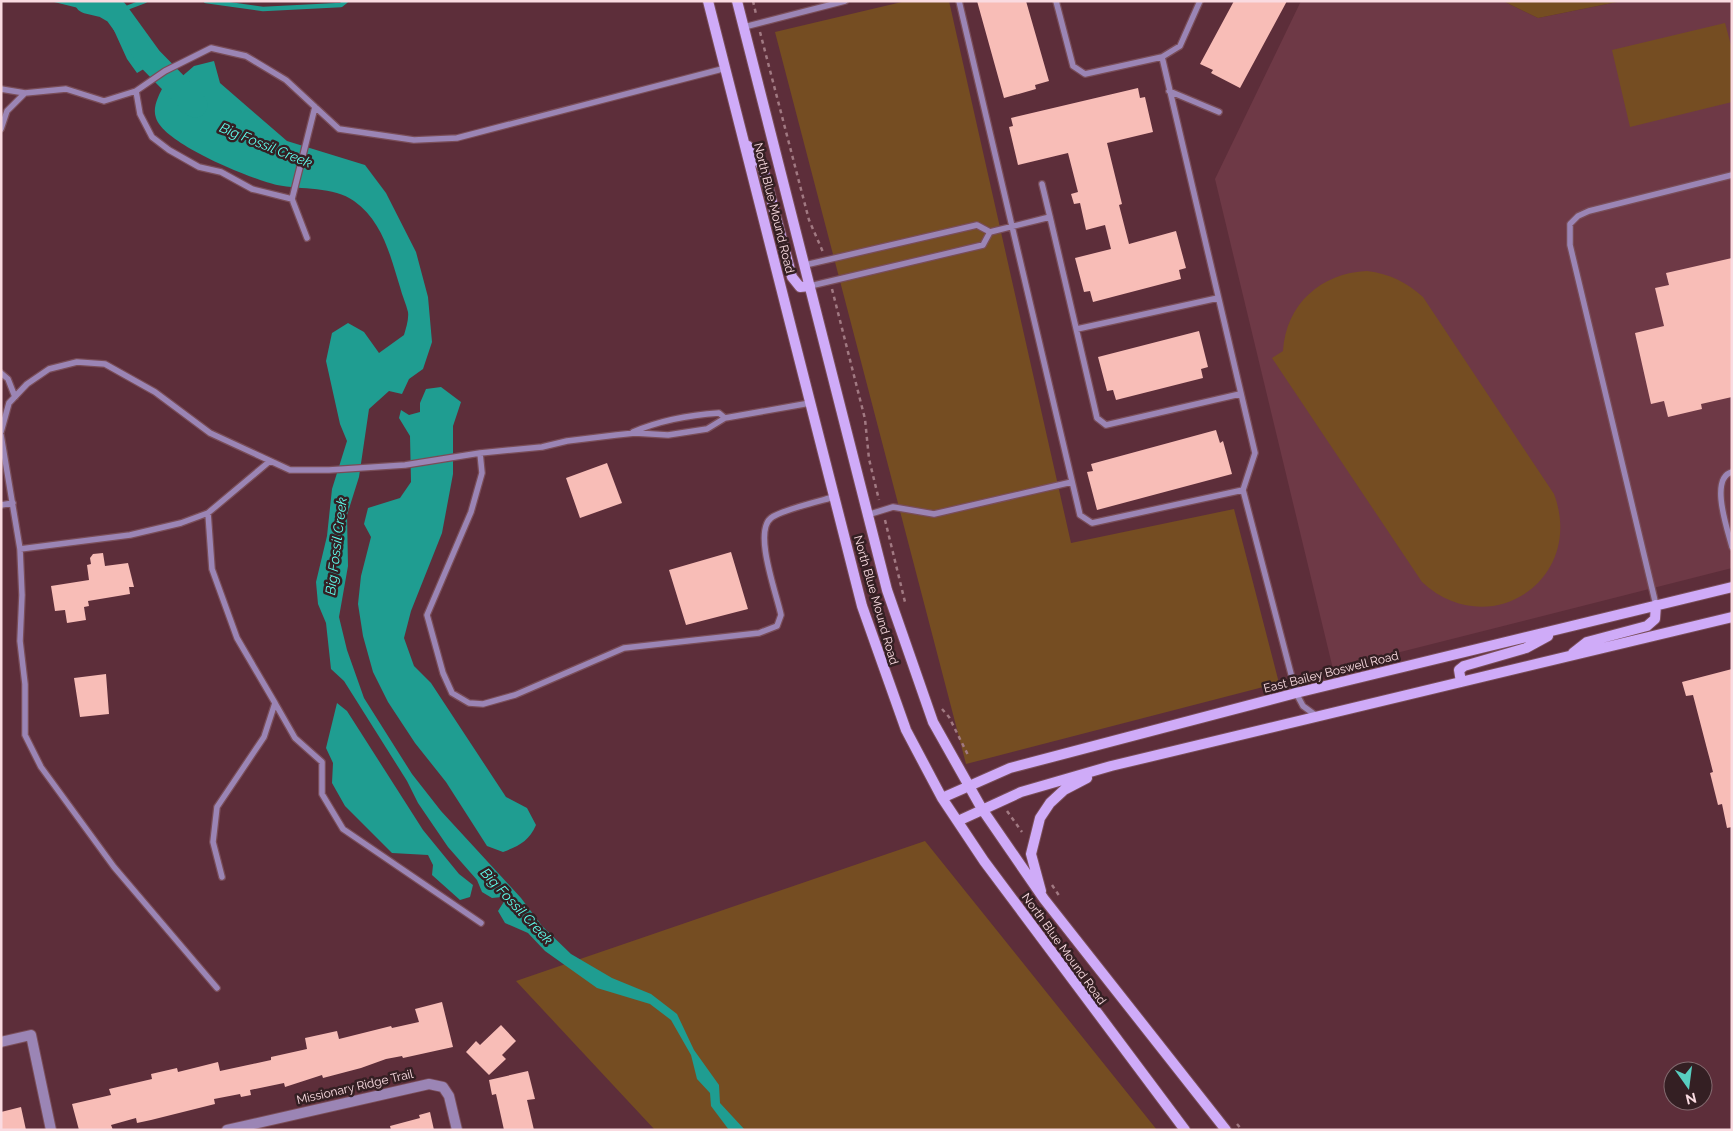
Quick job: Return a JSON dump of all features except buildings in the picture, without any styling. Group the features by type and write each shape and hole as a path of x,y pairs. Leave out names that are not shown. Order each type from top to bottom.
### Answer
{"main road":[{"name":"North Blue Mound Road","path":"708,1 862,606 906,730 942,798 984,861 1184,1130"},
{"name":"North Blue Mound Road","path":"738,1 866,515 887,590 934,722 968,787 1044,899 1226,1130"},
{"path":"744,139 763,168 792,277 800,287 810,286"},
{"name":"East Bailey Boswell Road","path":"942,798 1010,768 1296,693 1732,587"},
{"path":"1571,656 1587,642 1647,626 1654,619 1656,605"},
{"path":"958,822 1021,792 1111,766 1732,617"},
{"path":"1461,682 1459,670 1464,666 1526,648 1560,629"},
{"name":"North Blue Mound Road","path":"1044,899 1031,854 1040,818 1050,803 1064,790 1111,766"}],"street":[{"path":"1,1042 30,1035 51,1130"},
{"name":"Missionary Ridge Trail","path":"227,1130 429,1084 443,1087 449,1096 457,1130"}],"lane":[{"path":"959,1 1010,227 1080,515 1092,523 1243,490"},
{"path":"1056,1 1072,66 1085,74 1162,57 1180,46 1200,1"},
{"path":"744,27 842,2"},
{"path":"1,89 25,93 66,89 104,100 136,91 165,72 211,48 246,56 286,80 339,129 414,140 457,138 726,68"},
{"path":"1162,57 1255,453 1243,490 1296,693 1303,706 1318,717"},
{"path":"136,91 140,114 152,137 168,150 199,167 221,172 252,189 292,199"},
{"path":"1170,91 1219,112"},
{"path":"1,128 7,111 25,93"},
{"path":"307,238 292,199 315,107"},
{"path":"1656,605 1570,245 1570,224 1578,216 1589,211 1732,175"},
{"path":"1042,184 1097,418 1106,426 1240,394"},
{"path":"805,265 977,225 990,232 1050,217"},
{"path":"810,286 983,245 990,232"},
{"path":"1077,330 1218,298"},
{"path":"217,988 108,859 41,767 26,735 25,684 20,641 22,595 20,549 1,433 9,403 27,384 49,369 77,362 105,364 161,396 210,433 290,470 329,470 405,465 631,433 668,435 707,428 725,418 810,403"},
{"path":"1,373 8,379 15,397"},
{"path":"631,433 655,422 694,415 719,413 725,418"},
{"path":"480,453 482,473 471,512 427,615 432,640 452,693 469,704 483,704 515,696 624,648 759,633 777,626 782,615 763,545 763,529 771,518 834,497"},
{"path":"20,549 130,536 181,523 208,513 270,461"},
{"path":"1732,472 1721,483 1720,494 1732,546"},
{"path":"866,515 894,507 934,514 1072,482"},
{"path":"1,505 13,503"},
{"path":"208,513 212,569 238,638 295,738 322,762 322,794 343,828 481,923"},
{"path":"222,877 213,842 217,807 264,737 275,702"}],"path":[{"path":"753,1 809,220 825,260"},
{"path":"830,281 865,419 868,459 905,602"},
{"path":"940,707 949,717 968,755"},
{"path":"1007,811 1022,832"},
{"path":"1006,819 1011,816"},
{"path":"1049,878 1064,903"},
{"path":"1236,1122 1242,1130"}],"shaded area":[{"path":"906,1 949,1 1071,543 1234,509 1279,683 966,764 775,32"},
{"path":"1301,1 1503,1 1538,18 1622,1 1732,1 1732,568 1333,669 1215,179"},
{"path":"1503,1 1622,1 1538,18"},
{"path":"1725,23 1732,49 1732,102 1630,127 1612,50"},
{"path":"1367,271 1397,279 1423,297 1554,494 1560,525 1556,553 1544,576 1525,594 1502,604 1475,606 1448,600 1422,582 1272,358 1283,351 1291,319 1309,294 1335,278 1350,273"},
{"path":"925,841 1157,1130 655,1130 516,981"}],"water":[{"path":"50,1 108,1 117,7 131,26 144,33 159,60 137,73 127,59 107,15"},
{"path":"214,61 220,83 287,141 365,165 386,193 416,252 428,297 432,342 423,369 409,379 402,394 389,391 369,409 359,477 347,515 348,566 339,617 347,650 364,698 412,774 441,811 521,898 542,926 571,954 612,978 651,994 677,1014 694,1050 719,1085 720,1103 745,1130 729,1130 711,1106 710,1093 697,1079 691,1055 671,1020 650,1004 597,988 545,951 528,933 505,923 498,911 505,900 502,897 492,898 482,892 477,880 448,847 418,803 407,781 344,681 331,669 326,623 318,604 316,582 327,536 332,489 347,441 340,424 326,361 332,333 348,323 364,332 379,353 404,335 408,321 408,312 393,263 379,229 364,209 354,201 337,193 317,189 286,187 248,176 191,149 162,128 156,118 155,110 164,85 179,79 194,66"},
{"path":"441,387 461,402 453,426 453,474 442,533 411,611 404,638 414,666 431,683 506,797 527,808 536,825 523,842 503,852 487,846 446,782 415,743 388,702 373,672 363,636 358,604 361,576 371,537 364,524 368,508 400,498 411,482 410,436 399,418 401,410 409,415 420,412 420,403 426,389"},
{"path":"337,703 347,711 423,830 459,874 473,885 470,897 460,900 432,875 433,865 428,855 392,853 345,806 332,783 333,763 326,748"}],"waterway":[{"name":"Big Fossil Creek","path":"87,1 104,5 116,12 150,59 195,105"},
{"path":"116,12 145,1"},
{"path":"206,1 263,9 341,5 346,1"}]}
